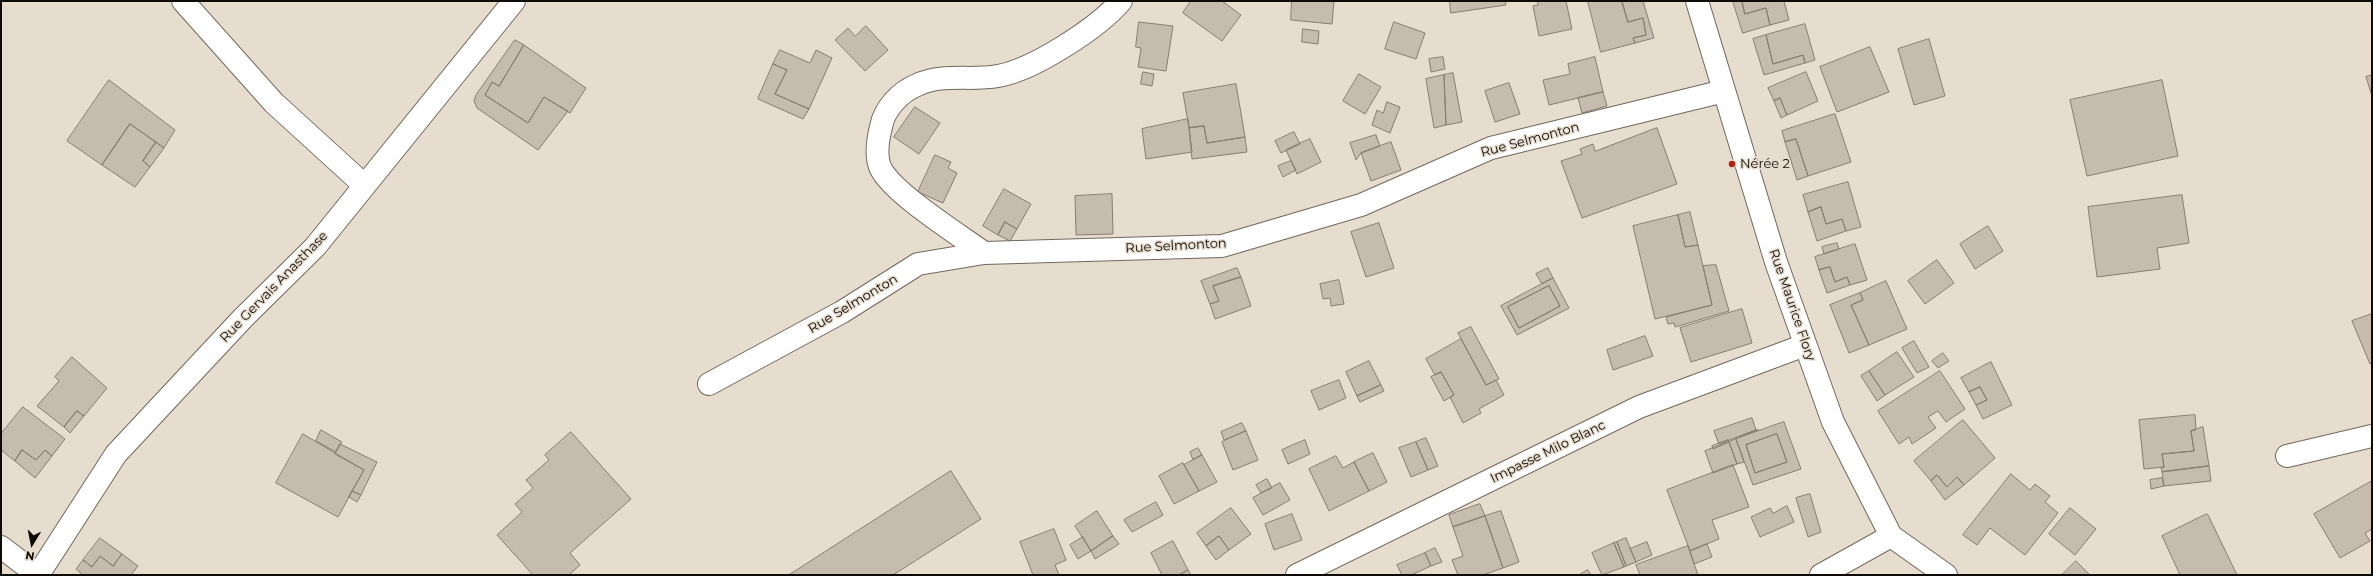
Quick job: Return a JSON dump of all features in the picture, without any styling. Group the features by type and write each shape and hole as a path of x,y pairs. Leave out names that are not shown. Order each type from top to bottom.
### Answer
{"street":[{"path":"183,1 274,103 364,185"},
{"name":"Rue Gervais Anasthase","path":"38,575 116,454 243,318 315,247 514,1"},
{"path":"984,252 894,186 880,168 877,145 882,120 895,99 917,84 940,78 998,76 1035,63 1076,37 1113,10 1120,1"},
{"name":"Rue Maurice Flory","path":"1697,1 1776,262 1833,422 1891,536 1946,575"},
{"name":"Rue Selmonton","path":"709,384 842,312 918,264 984,252 1222,246 1361,205 1491,148 1724,91"},
{"name":"Impasse Milo Blanc","path":"1297,575 1639,407 1805,345"},
{"path":"2287,456 2372,436"},
{"path":"1820,575 1891,536"},
{"path":"1,547 38,575"}],"building":[{"path":"1191,1 1222,1 1241,15 1222,41 1183,13"},
{"path":"1292,1 1334,1 1332,24 1291,20"},
{"path":"1450,1 1505,1 1506,5 1451,13"},
{"path":"1537,1 1566,1 1572,29 1539,36 1533,6 1538,5"},
{"path":"1588,1 1622,1 1628,22 1643,18 1646,35 1633,38 1635,43 1601,52"},
{"path":"1622,1 1643,1 1654,38 1635,43 1633,38 1646,35 1643,18 1628,22"},
{"path":"1733,1 1742,1 1745,14 1766,8 1770,25 1743,33"},
{"path":"1742,1 1784,1 1789,20 1770,25 1766,8 1745,14"},
{"path":"1139,22 1173,26 1166,71 1138,67 1141,48 1136,47"},
{"path":"1394,22 1425,33 1416,59 1385,49"},
{"path":"1805,24 1815,60 1805,63 1803,55 1773,64 1766,35"},
{"path":"866,26 888,50 865,71 835,40 848,28 855,36"},
{"path":"1303,29 1319,31 1318,44 1302,42"},
{"path":"1766,35 1773,64 1803,55 1805,63 1764,75 1753,39"},
{"path":"1929,39 1945,96 1914,105 1898,49"},
{"path":"515,40 524,45 499,86 492,82 485,95 528,123 544,97 568,111 538,150 477,108 474,101 476,95"},
{"path":"524,45 586,88 570,113 544,97 528,123 485,95 492,82 499,86"},
{"path":"1870,47 1889,92 1837,112 1820,67"},
{"path":"780,50 810,63 816,50 832,58 809,109 775,94 787,70 773,64"},
{"path":"1443,57 1445,69 1431,72 1429,59"},
{"path":"1595,57 1603,92 1549,105 1543,80 1570,74 1568,64"},
{"path":"773,64 787,70 775,94 809,109 803,119 758,99"},
{"path":"1143,72 1154,74 1152,86 1141,84"},
{"path":"1806,72 1818,101 1787,115 1780,98 1774,101 1768,88"},
{"path":"1453,73 1462,122 1446,125 1444,75"},
{"path":"1359,74 1381,87 1365,114 1343,101"},
{"path":"1444,75 1446,125 1434,128 1426,79"},
{"path":"2372,75 2372,96 2366,77"},
{"path":"109,80 175,130 164,148 130,124 102,165 67,141"},
{"path":"2162,80 2178,156 2087,176 2070,100"},
{"path":"1509,83 1520,114 1495,122 1485,91"},
{"path":"1236,84 1245,137 1207,143 1204,126 1189,128 1183,93"},
{"path":"1603,92 1607,106 1582,113 1578,98"},
{"path":"1780,98 1787,115 1781,118 1774,101"},
{"path":"1387,102 1400,107 1390,133 1372,125 1377,110 1383,113"},
{"path":"915,107 940,123 919,154 894,137"},
{"path":"1835,114 1851,162 1808,176 1796,139 1785,142 1782,131"},
{"path":"1188,119 1192,152 1146,159 1142,129"},
{"path":"130,124 156,142 143,161 150,167 135,187 102,165"},
{"path":"1204,126 1207,143 1245,137 1247,152 1192,159 1189,128"},
{"path":"1657,128 1677,184 1582,218 1561,161 1582,154 1580,149 1593,144 1595,151"},
{"path":"1294,132 1300,144 1281,153 1275,141"},
{"path":"1376,135 1380,146 1361,153 1356,160 1350,143"},
{"path":"1310,139 1321,162 1297,174 1286,150"},
{"path":"1796,139 1808,176 1797,180 1785,142"},
{"path":"156,142 164,148 150,167 143,161"},
{"path":"1391,142 1401,170 1371,181 1361,153"},
{"path":"935,155 951,162 948,168 957,173 943,203 918,192"},
{"path":"1291,161 1296,170 1283,177 1278,166"},
{"path":"1848,182 1861,227 1846,231 1842,219 1826,224 1821,207 1808,212 1803,195"},
{"path":"1004,189 1031,204 1017,229 1005,222 998,235 983,226"},
{"path":"1112,194 1113,234 1076,235 1075,196"},
{"path":"2182,195 2189,243 2157,248 2160,269 2097,277 2088,207"},
{"path":"1821,207 1826,224 1842,219 1846,231 1817,241 1808,212"},
{"path":"1690,212 1698,245 1685,247 1678,215"},
{"path":"1678,215 1685,247 1698,245 1712,305 1655,319 1633,226"},
{"path":"1005,222 1017,229 1010,241 998,235"},
{"path":"1379,223 1394,268 1366,277 1351,232"},
{"path":"1988,226 2003,251 1975,269 1960,244"},
{"path":"1837,243 1839,249 1824,254 1822,247"},
{"path":"1855,244 1867,280 1850,285 1847,277 1835,282 1830,267 1819,270 1815,257"},
{"path":"1937,260 1954,283 1925,304 1908,281"},
{"path":"1716,265 1729,311 1675,327 1674,323 1668,324 1666,317 1712,305 1703,266"},
{"path":"1830,267 1835,282 1847,277 1850,285 1827,293 1819,270"},
{"path":"1237,268 1241,277 1213,286 1219,301 1210,304 1201,281"},
{"path":"1548,268 1553,278 1542,284 1536,274"},
{"path":"1241,277 1251,306 1215,319 1210,304 1219,301 1213,286"},
{"path":"1553,278 1569,308 1517,335 1501,306","holes":["1549,286 1560,306 1519,328 1508,307"]},
{"path":"1339,280 1344,304 1331,306 1330,298 1323,299 1320,284"},
{"path":"1886,281 1907,329 1869,345 1851,305 1863,300 1860,293"},
{"path":"1549,286 1560,306 1519,328 1508,307"},
{"path":"1860,293 1863,300 1851,305 1869,345 1849,353 1830,305"},
{"path":"1742,309 1752,343 1691,362 1680,328"},
{"path":"2372,314 2372,363 2370,364 2352,321"},
{"path":"1471,327 1499,379 1486,385 1458,333"},
{"path":"1645,336 1653,356 1613,370 1607,350"},
{"path":"1461,339 1486,385 1496,380 1504,395 1479,409 1481,413 1463,423 1450,397 1454,395 1441,372 1435,375 1426,359"},
{"path":"1914,341 1929,367 1917,373 1902,348"},
{"path":"1897,352 1914,377 1885,395 1869,371"},
{"path":"1943,353 1949,361 1938,368 1932,361"},
{"path":"72,357 107,388 84,416 77,411 64,427 37,406 59,381 55,377"},
{"path":"1369,361 1381,385 1357,396 1346,372"},
{"path":"1991,362 2012,405 1983,419 1976,405 1987,400 1980,387 1969,392 1961,378"},
{"path":"1869,371 1885,395 1877,401 1861,376"},
{"path":"1940,371 1965,409 1946,422 1938,411 1928,417 1936,428 1912,444 1909,437 1899,444 1878,411"},
{"path":"1441,372 1454,395 1444,401 1431,377"},
{"path":"1339,380 1346,398 1319,410 1311,391"},
{"path":"1381,385 1384,391 1360,402 1357,396"},
{"path":"1980,387 1987,400 1976,405 1969,392"},
{"path":"23,407 65,439 52,456 45,450 36,460 22,450 15,461 1,450 1,434"},
{"path":"77,411 84,416 70,433 64,427"},
{"path":"2195,415 2196,430 2191,431 2194,451 2162,454 2164,467 2144,469 2139,420"},
{"path":"1752,418 1756,430 1719,444 1714,431"},
{"path":"1963,420 1995,458 1964,485 1957,477 1947,487 1937,475 1931,481 1914,461"},
{"path":"1784,422 1801,469 1753,485 1736,439","holes":["1777,434 1787,462 1755,473 1746,445"]},
{"path":"1242,423 1246,431 1224,440 1221,432"},
{"path":"2203,427 2209,466 2162,472 2161,467 2164,467 2162,454 2194,451 2191,431"},
{"path":"321,430 342,442 336,452 316,441"},
{"path":"1756,430 1759,430 1736,438"},
{"path":"1246,431 1258,460 1233,470 1222,442"},
{"path":"571,432 631,499 570,553 580,565 569,575 533,575 497,535 522,512 515,504 533,488 526,480 549,460 545,455"},
{"path":"303,434 364,470 338,517 276,483"},
{"path":"1777,434 1787,462 1755,473 1746,445"},
{"path":"1426,438 1438,466 1428,470 1416,442"},
{"path":"1736,439 1744,462 1737,464 1729,442"},
{"path":"1305,440 1310,454 1288,464 1282,450"},
{"path":"1728,440 1729,442 1713,449 1712,446"},
{"path":"1416,442 1428,470 1411,477 1399,448"},
{"path":"1729,442 1737,464 1713,473 1705,451"},
{"path":"340,444 377,462 361,495 352,491 364,470 335,454"},
{"path":"1198,448 1202,455 1193,460 1190,452"},
{"path":"22,450 36,460 45,450 52,456 35,478 15,461"},
{"path":"1373,453 1387,482 1369,491 1354,462"},
{"path":"1202,455 1217,482 1199,491 1184,465"},
{"path":"1336,456 1343,468 1354,462 1369,491 1329,511 1309,469"},
{"path":"1183,463 1199,491 1174,504 1159,476"},
{"path":"1733,465 1749,507 1712,520 1719,539 1690,551 1667,490"},
{"path":"2209,466 2211,481 2164,486 2162,472"},
{"path":"951,471 981,519 893,575 789,575"},
{"path":"2011,474 2030,490 2035,484 2050,496 2045,502 2058,513 2025,555 1990,528 1977,545 1963,535"},
{"path":"1937,475 1947,487 1957,477 1964,485 1945,500 1931,481"},
{"path":"2162,478 2164,486 2151,489 2150,480"},
{"path":"1267,479 1272,488 1261,493 1256,485"},
{"path":"2372,481 2372,529 2365,533 2370,541 2340,558 2314,514"},
{"path":"1280,483 1290,500 1263,515 1253,498"},
{"path":"352,491 361,495 357,502 349,497"},
{"path":"1810,494 1821,532 1808,537 1796,498"},
{"path":"1156,502 1163,515 1132,532 1124,520"},
{"path":"1480,504 1485,516 1453,527 1449,515"},
{"path":"1787,506 1794,522 1760,537 1751,517 1770,508 1773,513"},
{"path":"1231,508 1251,534 1229,550 1219,536 1206,546 1197,533"},
{"path":"2070,508 2096,529 2075,555 2049,534"},
{"path":"1097,511 1113,536 1091,551 1075,526"},
{"path":"1501,511 1519,562 1503,568 1485,516"},
{"path":"1292,514 1302,540 1274,550 1265,524"},
{"path":"2207,514 2237,575 2180,575 2162,536"},
{"path":"1485,516 1503,568 1483,575 1458,575 1452,560 1463,556 1453,527"},
{"path":"1054,529 1066,560 1055,565 1059,575 1033,575 1020,542"},
{"path":"1113,536 1119,544 1095,559 1091,551"},
{"path":"1219,536 1229,550 1216,560 1206,546"},
{"path":"1083,537 1091,551 1078,559 1070,545"},
{"path":"100,538 122,554 113,566 100,556 92,567 83,560"},
{"path":"1626,538 1636,562 1626,566 1617,542"},
{"path":"1173,541 1188,570 1179,575 1162,575 1151,553"},
{"path":"1617,542 1626,566 1624,567 1614,543"},
{"path":"1647,542 1652,555 1636,562 1630,549"},
{"path":"1614,543 1624,567 1602,575 1592,553"},
{"path":"1707,544 1712,557 1694,564 1690,551"},
{"path":"1688,546 1698,575 1640,575 1636,565"},
{"path":"1435,548 1442,562 1431,566 1425,553"},
{"path":"1425,553 1431,566 1411,575 1402,575 1397,565"},
{"path":"122,554 138,566 131,575 83,575 76,569 83,560 92,567 100,556 113,566"},
{"path":"2076,561 2090,575 2062,575"},
{"path":"1188,570 1191,575 1179,575"},
{"path":"1588,570 1591,575 1579,575"}],"place":[{"name":"Nérée 2","path":"1732,164"}]}
